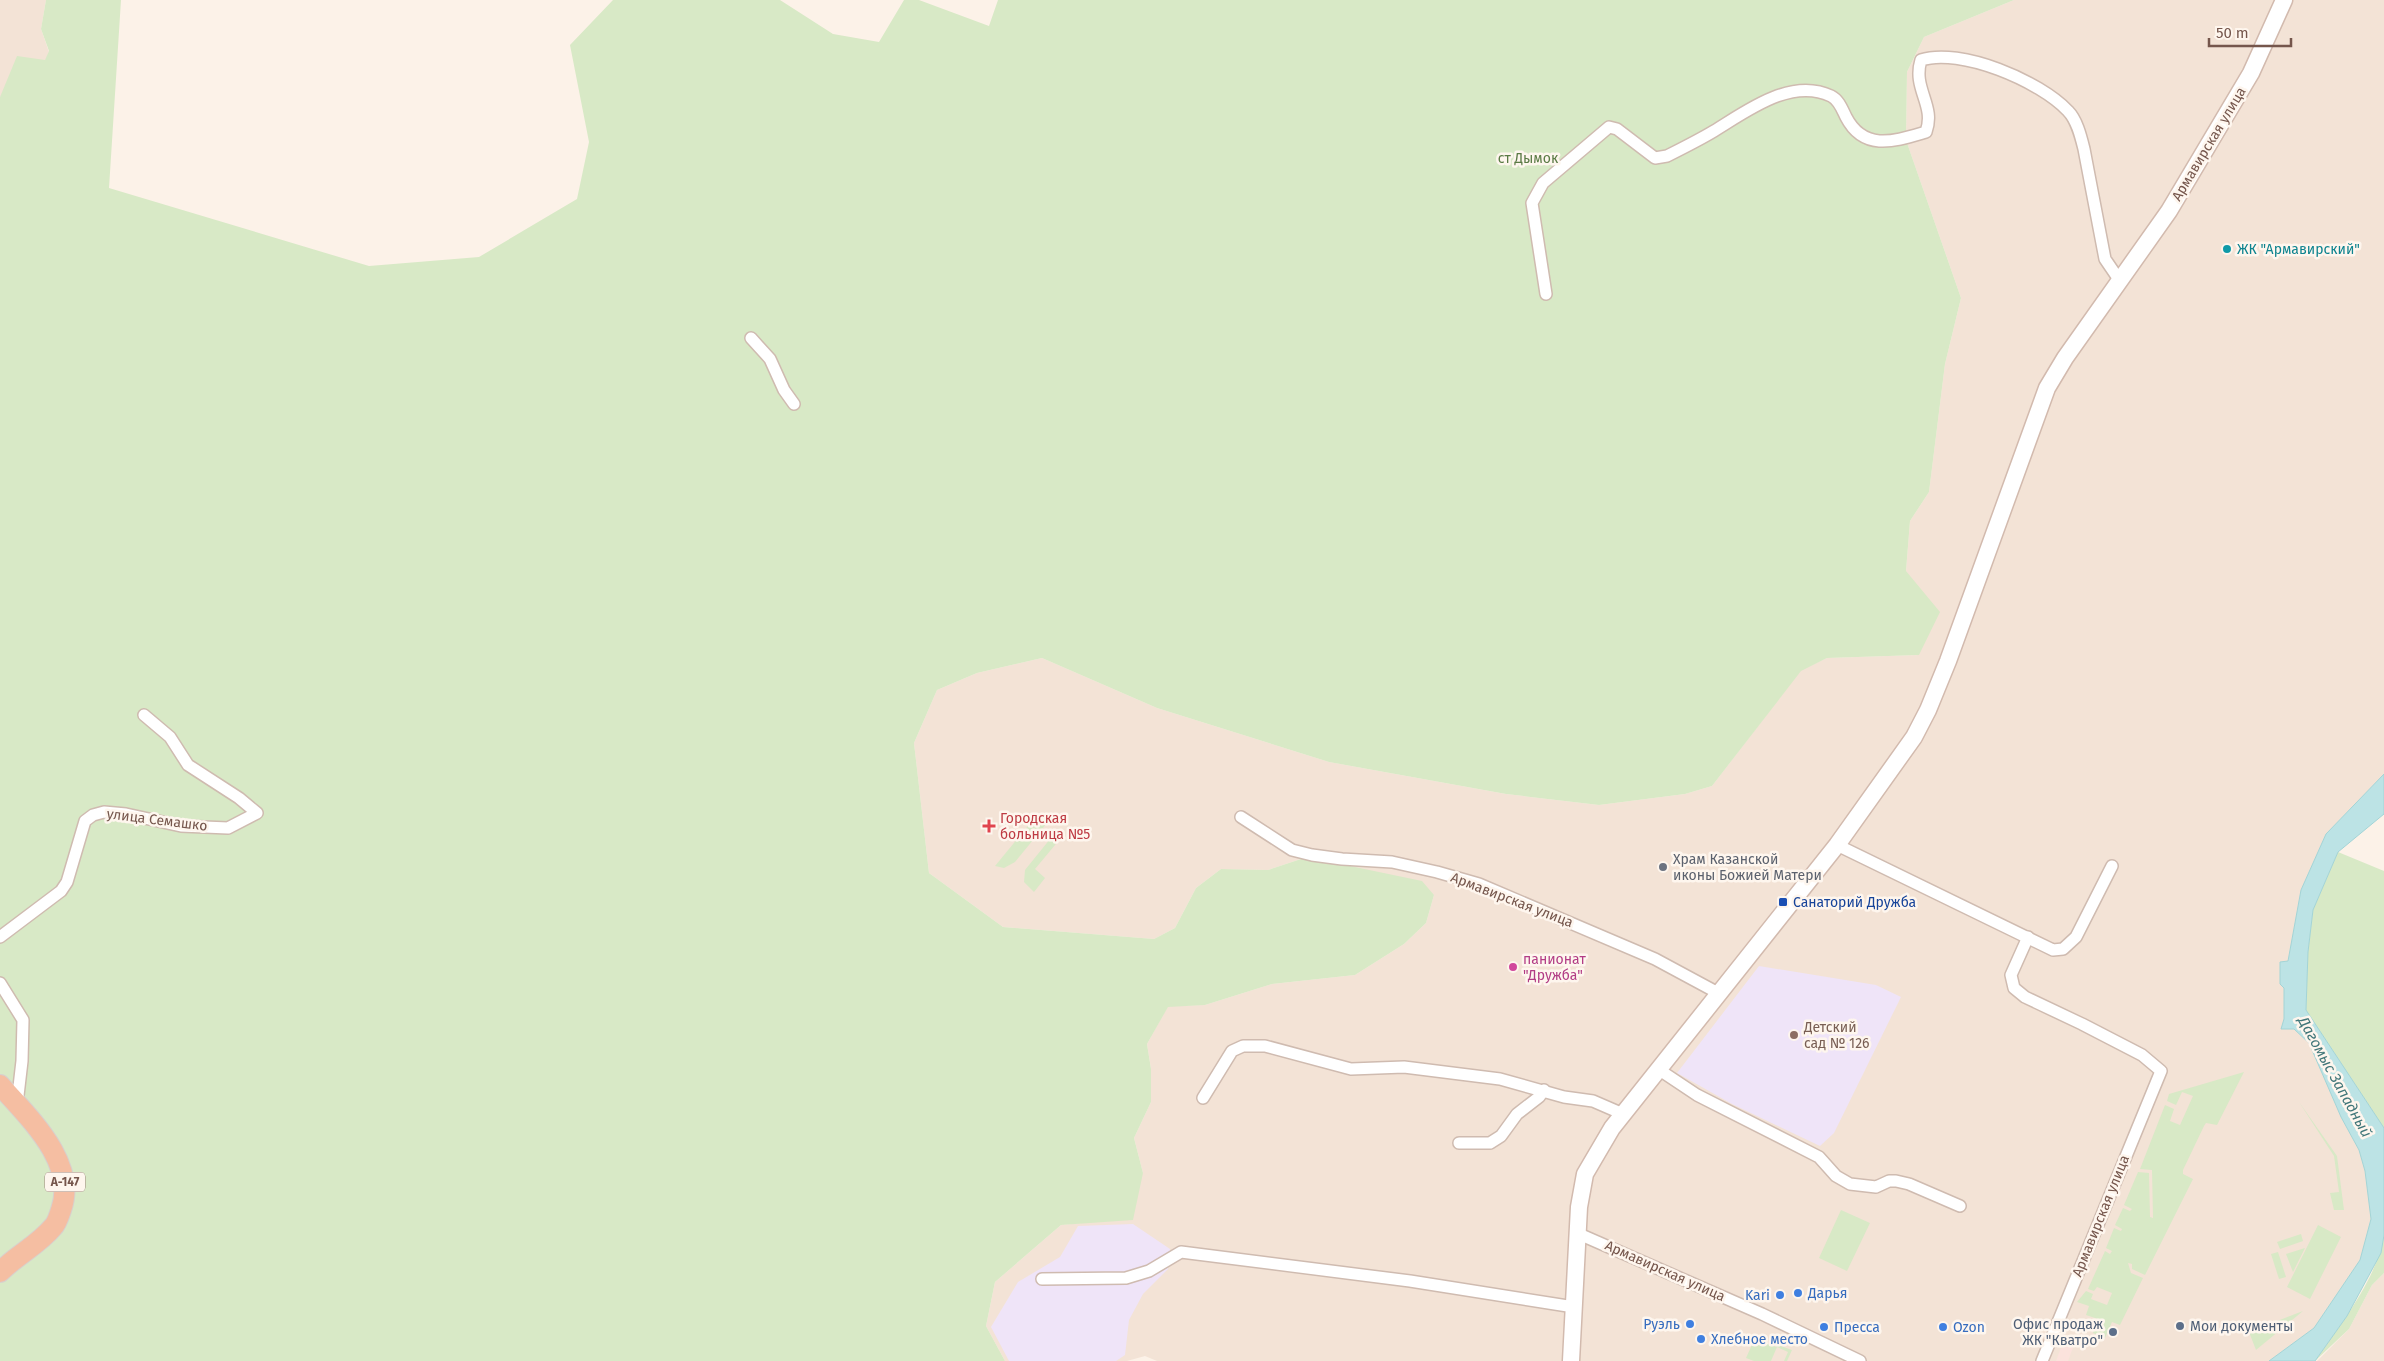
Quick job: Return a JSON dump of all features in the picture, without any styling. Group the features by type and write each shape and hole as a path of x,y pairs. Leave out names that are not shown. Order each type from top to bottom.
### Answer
{"highway":[{"name":"А-147","path":"0,1085 56,1153 64,1175 66,1196 55,1225 37,1243 0,1272"}],"main road":[{"name":"Армавирская улица","path":"1572,1361 1579,1207 1584,1174 1612,1128 1837,845 1914,737 1928,710 1948,661 2047,388 2065,358 2169,211 2246,81 2284,0"}],"street":[{"path":"1546,294 1532,203 1543,183 1609,127 1618,129 1655,158 1667,156 1764,101 1793,92 1806,91 1831,96 1838,101 1850,125 1860,135 1875,142 1897,140 1926,132 1930,120 1920,87 1918,68 1921,60 1938,56 1978,63 2017,75 2068,111 2080,133 2084,149 2105,259 2120,281"},
{"path":"751,338 770,359 784,390 794,404"},
{"name":"улица Семашко","path":"0,937 61,890 67,882 85,821 93,815 104,812 119,813 181,826 228,828 257,813 188,764 170,737 144,715"},
{"name":"Армавирская улица","path":"1240,817 1279,842 1299,852 1356,861 1392,862 1479,884 1655,959 1720,994"},
{"path":"1837,845 2054,950 2063,949 2071,944 2076,937 2112,866"},
{"name":"Армавирская улица","path":"2028,938 2011,975 2014,988 2026,997 2142,1055 2161,1071 2042,1361"},
{"path":"0,983 23,1020 22,1061 16,1104"},
{"path":"1203,1098 1232,1051 1243,1046 1265,1046 1351,1069 1404,1067 1500,1079 1564,1097 1594,1100 1623,1114"},
{"path":"1658,1069 1697,1095 1818,1157 1836,1176 1850,1184 1876,1186 1888,1181 1896,1181 1909,1184 1960,1206"},
{"path":"1459,1143 1490,1143 1501,1136 1517,1114 1539,1097 1544,1090"},
{"name":"Армавирская улица","path":"1579,1234 1762,1314 1860,1361"},
{"path":"1042,1278 1126,1278 1149,1272 1180,1252 1410,1281 1574,1307"}],"shaded area":[{"path":"0,0 46,0 41,29 49,52 45,61 0,97"},
{"path":"2014,0 2384,0 2384,774 2326,834 2301,890 2288,962 2280,962 2280,984 2284,988 2284,1019 2309,1043 2341,1117 2359,1150 2365,1171 2371,1219 2360,1260 2314,1328 2269,1361 1157,1361 1145,1356 1127,1361 1005,1361 986,1326 995,1282 1061,1225 1092,1222 1143,1173 1134,1138 1151,1102 1151,1069 1147,1044 1168,1006 1205,1005 1272,984 1355,975 1404,944 1426,923 1434,895 1307,857 1268,870 1221,869 1196,888 1175,928 1154,939 1003,927 929,873 914,743 937,690 977,673 1042,658 1157,708 1329,762 1506,794 1599,805 1685,794 1712,786 1801,670 1827,658 1919,655 1906,571 1910,521 1929,492 1945,364 1961,298 1906,140 1907,72 1924,37"},
{"name":"Детский сад № 126","path":"1759,966 1876,985 1901,997 1834,1133 1820,1146 1732,1104 1677,1073"},
{"path":"1133,1224 1170,1249 1168,1269 1143,1294 1129,1320 1125,1355 1116,1361 1009,1361 991,1327 1018,1282 1060,1257 1078,1226"},
{"path":"2384,1273 2384,1361 2317,1361 2349,1329 2372,1285"},
{"path":"2071,1340 2075,1342 2068,1361 2056,1361 2062,1345"}],"green space":[{"name":"ст Дымок","path":"46,0 121,0 109,188 369,266 479,257 577,199 589,142 570,45 613,0 780,0 833,34 879,42 904,0 919,0 989,26 998,0 2014,0 1924,37 1907,72 1906,140 1961,298 1945,364 1929,492 1910,521 1906,571 1940,612 1919,655 1827,658 1801,671 1712,786 1685,794 1599,805 1506,794 1329,762 1157,708 1042,658 977,673 937,690 914,743 929,873 1003,927 1154,939 1175,928 1196,888 1221,869 1268,870 1307,857 1422,881 1434,895 1426,923 1404,944 1355,975 1272,984 1205,1005 1168,1007 1147,1044 1151,1069 1151,1102 1134,1138 1143,1173 1133,1220 1061,1225 995,1282 986,1326 1005,1361 0,1361 0,97 17,56 45,60 49,51 41,29"},
{"path":"1037,815 1047,823 1015,862 1004,868 995,866"},
{"path":"1059,828 1065,833 1035,869 1045,878 1034,892 1024,882 1025,870"},
{"path":"2338,852 2384,871 2384,1128 2306,1010 2308,952 2313,910"},
{"path":"2244,1072 2217,1125 2206,1123 2204,1126 2183,1170 2183,1174 2193,1179 2145,1275 2132,1269 2132,1264 2128,1263 2131,1273 2143,1278 2120,1325 2112,1322 2105,1338 2093,1333 2098,1319 2086,1315 2089,1306 2077,1302 2086,1291 2093,1294 2091,1299 2107,1305 2112,1293 2097,1287 2094,1291 2088,1289 2105,1251 2110,1254 2112,1251 2106,1248 2114,1228 2121,1231 2122,1229 2115,1225 2123,1208 2130,1211 2132,1209 2124,1205 2138,1172 2149,1173 2150,1217 2153,1218 2152,1170 2140,1169 2165,1105 2174,1109 2170,1121 2180,1125 2193,1096 2182,1092 2176,1105 2167,1101 2169,1094"},
{"path":"2299,1102 2337,1156 2344,1210 2334,1210 2330,1193 2339,1192 2334,1156"},
{"path":"1841,1210 1870,1223 1847,1271 1819,1258"},
{"path":"2318,1225 2341,1237 2310,1299 2287,1287"},
{"path":"2301,1234 2303,1241 2280,1249 2277,1242"},
{"path":"2384,1235 2384,1273 2372,1285 2349,1329 2315,1361 2346,1317 2366,1284 2374,1268"},
{"path":"2305,1248 2293,1272 2286,1254"},
{"path":"2278,1252 2286,1277 2279,1279 2271,1254"},
{"path":"2303,1311 2256,1350 2249,1332"},
{"path":"1755,1338 1776,1347 1778,1345 1792,1350 1787,1361 1784,1361 1788,1352 1777,1347 1771,1361 1754,1361 1746,1358"}],"water":[{"name":"Дагомыс Западный","path":"2384,774 2384,814 2338,852 2313,910 2308,952 2306,1010 2384,1128 2384,1235 2381,1253 2347,1316 2315,1361 2269,1361 2314,1328 2360,1260 2371,1219 2365,1171 2359,1150 2341,1117 2309,1043 2294,1029 2281,1029 2284,1019 2284,988 2280,984 2280,962 2288,961 2301,890 2326,834"}],"place":[{"name":"ЖК \"Армавирский\"","path":"2227,249"},
{"name":"Городская больница №5","path":"989,826"},
{"name":"Храм Казанской иконы Божией Матери","path":"1663,867"},
{"name":"Санаторий Дружба","path":"1783,902"},
{"name":"панионат \"Дружба\"","path":"1513,967"},
{"name":"Детский сад № 126","path":"1794,1035"},
{"name":"Дарья","path":"1798,1293"},
{"name":"Kari","path":"1780,1295"},
{"name":"Руэль","path":"1690,1324"},
{"name":"Мои документы","path":"2180,1326"},
{"name":"Пресса","path":"1824,1327"},
{"name":"Ozon","path":"1943,1327"},
{"name":"Офис продаж ЖК \"Кватро\"","path":"2113,1332"},
{"name":"Хлебное место","path":"1701,1339"}]}
